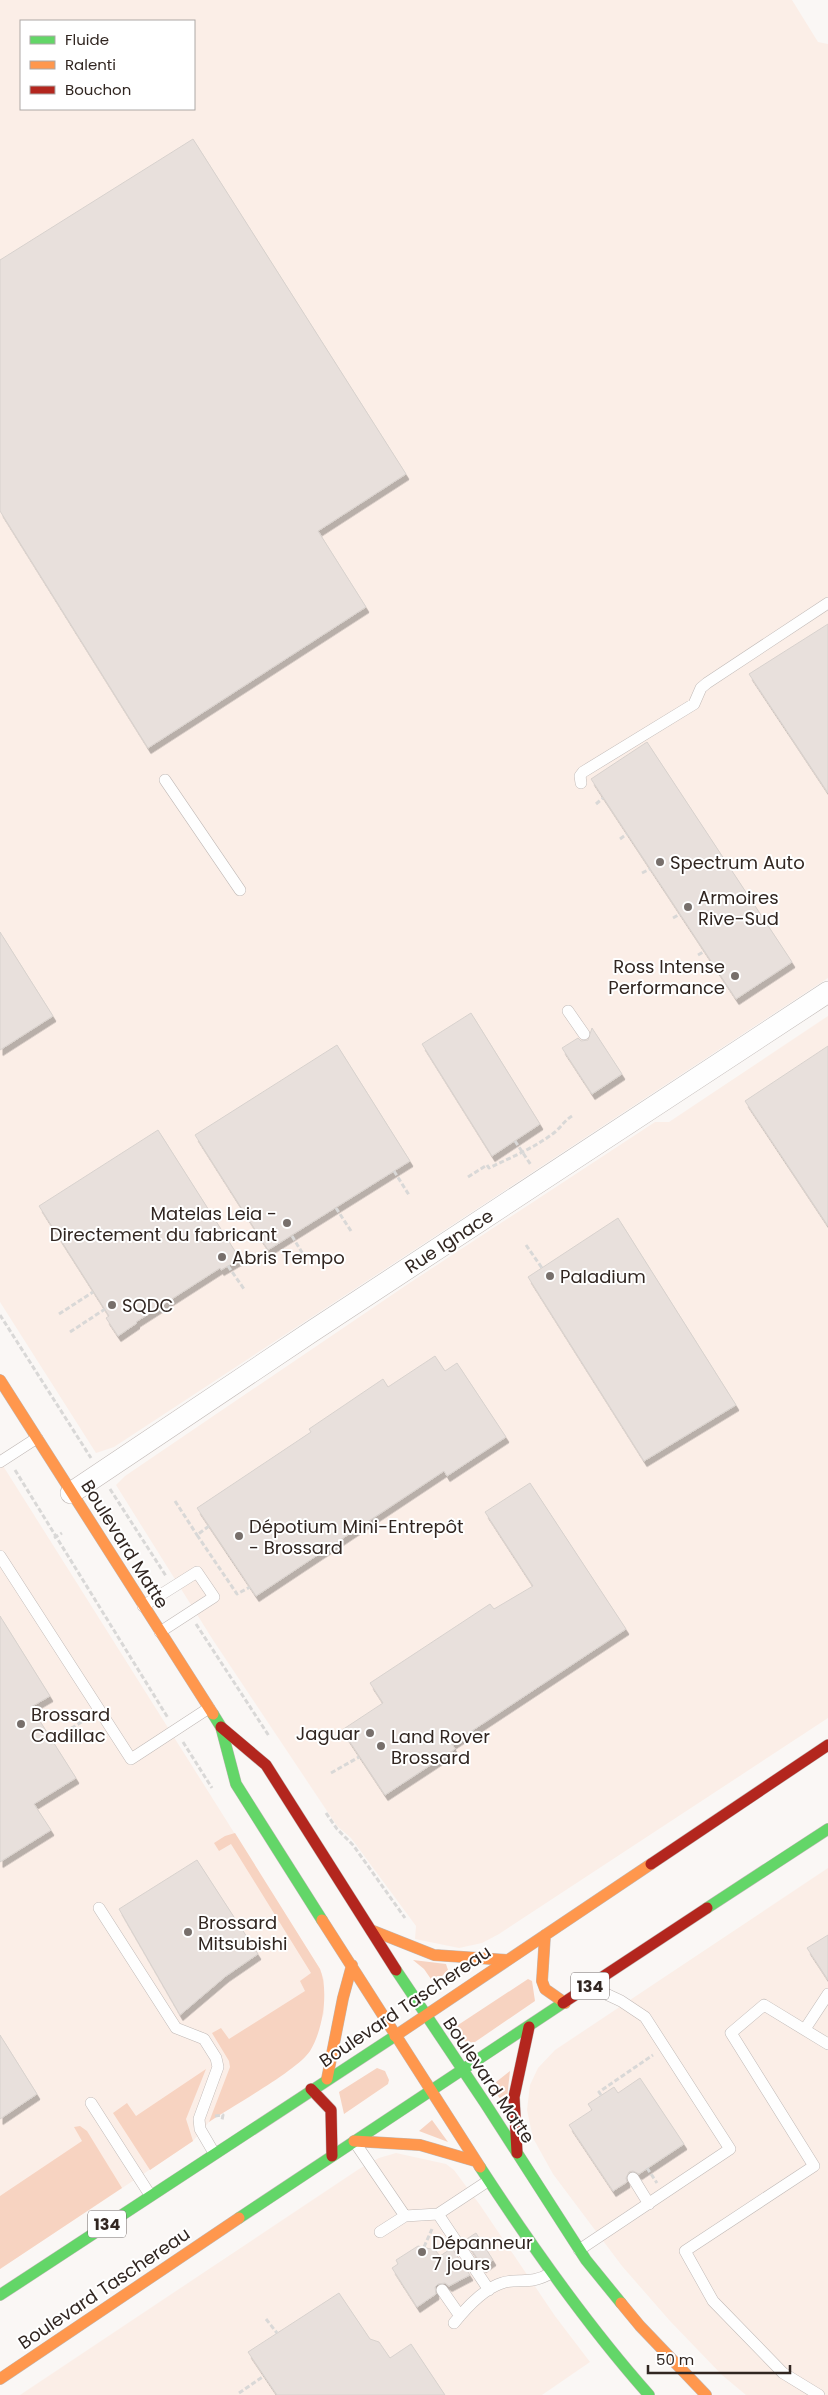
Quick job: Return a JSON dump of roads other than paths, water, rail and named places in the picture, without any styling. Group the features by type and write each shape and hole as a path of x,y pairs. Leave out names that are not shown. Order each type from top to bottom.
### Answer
{"main road":[{"name":"Boulevard Matte","path":"0,1380 221,1727 236,1784 397,2034 475,2161 550,2273 610,2351 649,2395"},
{"name":"Boulevard Matte","path":"221,1727 266,1765 424,2015 579,2250 640,2326 706,2395"},
{"name":"Boulevard Taschereau","path":"0,2296 150,2195 397,2034 828,1744"},
{"name":"Boulevard Taschereau","path":"0,2379 354,2141 828,1828"},
{"path":"371,1930 434,1954 507,1960"},
{"path":"545,1935 542,1981 545,1988 565,2003"},
{"path":"327,2079 343,1998 352,1965"},
{"path":"517,2154 514,2097 529,2027"},
{"path":"311,2089 331,2110 332,2156"},
{"path":"354,2141 420,2145 475,2161"}],"street":[{"name":"Rue Ignace","path":"72,1493 326,1322 828,992"}],"lane":[{"path":"581,783 580,776 587,770 694,704 701,688 707,683 828,603"},
{"path":"165,780 240,890"},
{"path":"568,1011 584,1034"},
{"path":"0,1462 37,1438"},
{"path":"0,1556 131,1759 209,1708"},
{"path":"143,1606 197,1572 214,1597 160,1632"},
{"path":"99,1908 176,2028 204,2039 216,2058 218,2067 199,2119 201,2132 214,2153"},
{"path":"579,2250 730,2149 645,2017 621,2001 590,1986"},
{"path":"805,2029 826,1999"},
{"path":"819,2395 783,2373 713,2301 685,2251 814,2166 731,2033 764,2005 828,2044"},
{"path":"90,2102 150,2195"},
{"path":"354,2141 405,2216"},
{"path":"633,2178 649,2204"},
{"path":"380,2232 405,2216 438,2214 488,2181"},
{"path":"438,2214 489,2290"},
{"path":"442,2290 457,2320 480,2296 502,2282 538,2280 550,2273"}],"place":[{"name":"Spectrum Auto","path":"660,862"},
{"name":"Armoires Rive-Sud","path":"688,907"},
{"name":"Ross Intense Performance","path":"735,976"},
{"name":"Matelas Leia - Directement du fabricant","path":"287,1223"},
{"name":"Abris Tempo","path":"222,1257"},
{"name":"Paladium","path":"550,1276"},
{"name":"SQDC","path":"112,1305"},
{"name":"Dépotium Mini-Entrepôt - Brossard","path":"239,1536"},
{"name":"Brossard Cadillac","path":"21,1724"},
{"name":"Jaguar","path":"370,1733"},
{"name":"Land Rover Brossard","path":"381,1746"},
{"name":"Brossard Mitsubishi","path":"188,1932"},
{"name":"Dépanneur 7 jours","path":"422,2252"}]}
